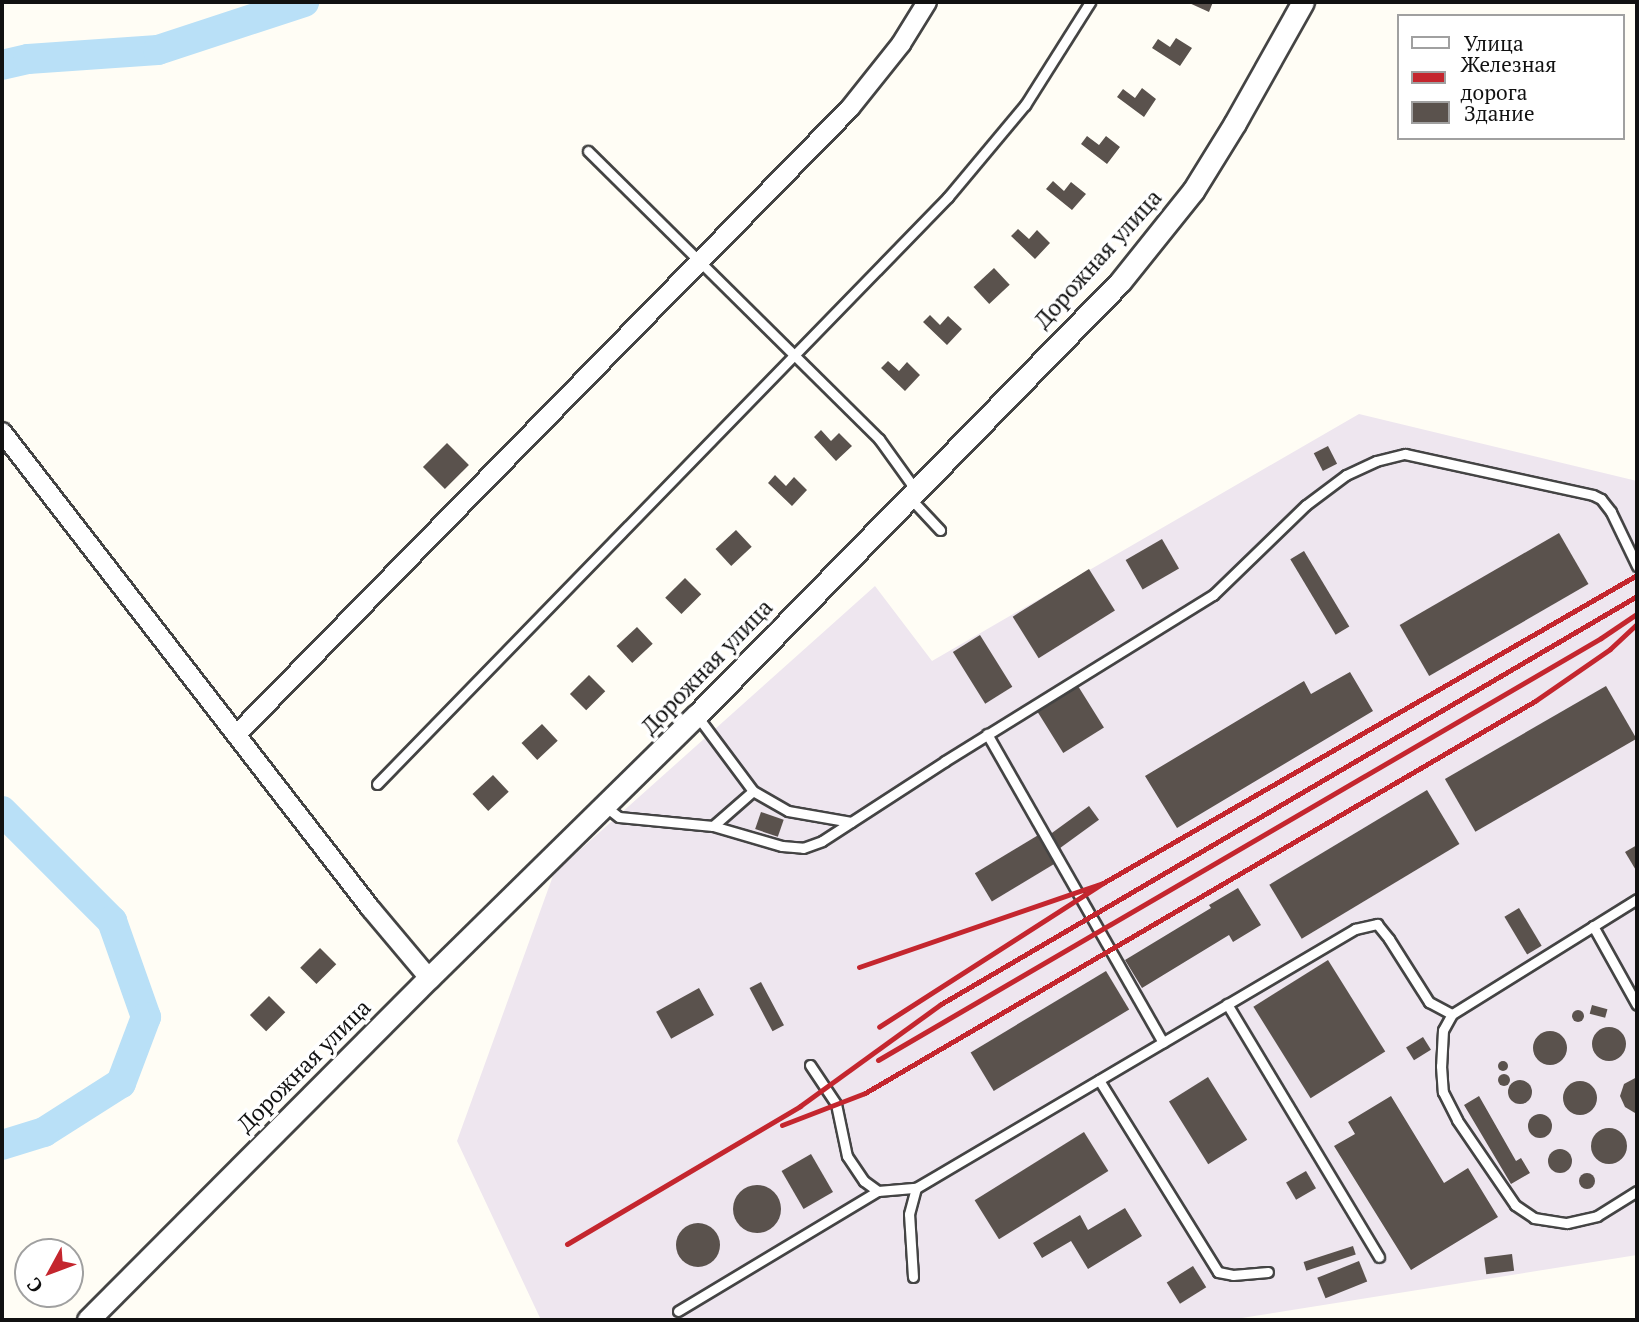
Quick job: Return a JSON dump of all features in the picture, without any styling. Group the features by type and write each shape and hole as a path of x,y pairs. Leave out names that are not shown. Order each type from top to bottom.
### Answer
{"street":[{"path":"238,733 850,108 901,44 927,2"},
{"name":"Дорожная улица","path":"88,1320 429,978 606,807 1120,282 1185,201 1236,123 1303,2"},
{"path":"2,432 238,733 371,909 429,978"}],"lane":[{"path":"377,784 797,355 947,197 1025,105 1090,2"},
{"path":"588,151 879,439 911,493 940,530"},
{"path":"606,807 619,817 713,826 803,848 851,822 987,734 1213,595 1306,505 1346,475 1376,461 1405,454 1593,495 1601,499 1611,512 1637,566"},
{"path":"697,715 752,791 788,811 851,822"},
{"path":"987,734 1163,1042"},
{"path":"713,826 752,791"},
{"path":"1637,899 1452,1014 1443,1030 1440,1066 1443,1092 1457,1120 1515,1205 1534,1218 1567,1223 1597,1216 1637,1191"},
{"path":"678,1311 878,1191 916,1188 1355,929 1377,924 1429,1002 1452,1014"},
{"path":"1593,926 1637,1005"},
{"path":"1227,1004 1379,1257"},
{"path":"810,1065 836,1104 846,1156 864,1181 878,1191"},
{"path":"1099,1080 1218,1272 1233,1275 1268,1272"},
{"path":"913,1277 909,1214 916,1188"}],"shaded area":[{"path":"1359,414 1637,481 1637,1255 1229,1320 541,1320 457,1141 554,873 875,586 932,661"}],"building":[{"path":"1187,2 1213,2 1209,12"},
{"path":"1176,38 1192,48 1180,66 1152,48 1158,39 1170,47"},
{"path":"1142,88 1156,99 1144,117 1117,97 1123,89 1135,98"},
{"path":"1087,136 1099,145 1106,136 1120,147 1107,164 1081,144"},
{"path":"1053,181 1064,191 1071,182 1086,194 1072,210 1046,189"},
{"path":"1018,229 1029,239 1037,230 1050,243 1035,259 1011,236"},
{"path":"994,268 1010,285 989,304 974,287"},
{"path":"930,315 940,325 948,316 962,329 947,345 923,322"},
{"path":"888,361 899,371 907,362 920,375 905,391 881,368"},
{"path":"821,430 831,441 839,433 852,446 836,461 814,437"},
{"path":"447,443 469,465 445,489 423,467"},
{"path":"1328,446 1337,464 1323,471 1314,453"},
{"path":"775,475 786,486 794,477 807,490 792,506 768,483"},
{"path":"736,530 752,547 731,566 716,549"},
{"path":"1559,533 1588,584 1429,676 1400,625"},
{"path":"1162,539 1179,568 1143,589 1126,560"},
{"path":"1304,551 1349,626 1336,635 1290,559"},
{"path":"1089,569 1115,611 1039,658 1013,617"},
{"path":"685,578 701,594 681,614 665,598"},
{"path":"637,627 653,644 632,663 617,646"},
{"path":"980,635 1012,687 985,704 953,652"},
{"path":"1350,672 1373,711 1177,828 1145,776 1304,681 1311,694"},
{"path":"589,675 605,691 586,710 570,694"},
{"path":"1078,686 1104,728 1063,753 1037,711"},
{"path":"1606,686 1636,739 1475,832 1445,779"},
{"path":"542,724 558,741 537,760 522,743"},
{"path":"493,775 509,792 488,811 473,794"},
{"path":"1427,790 1459,844 1302,939 1269,885"},
{"path":"1089,806 1099,820 1060,848 1050,834"},
{"path":"761,812 784,820 778,837 755,829"},
{"path":"1040,834 1057,862 992,901 975,873"},
{"path":"1637,845 1637,872 1625,852"},
{"path":"1238,888 1261,925 1233,942 1229,935 1142,988 1125,960 1211,908 1209,905"},
{"path":"1519,908 1542,946 1527,954 1504,917"},
{"path":"320,948 336,964 316,984 300,968"},
{"path":"1328,960 1385,1052 1311,1098 1253,1007"},
{"path":"1106,971 1129,1010 994,1091 971,1052"},
{"path":"761,982 784,1025 773,1031 750,988"},
{"path":"699,988 714,1015 671,1039 656,1012"},
{"path":"269,996 285,1012 266,1031 250,1015"},
{"path":"1592,1005 1607,1009 1605,1018 1590,1014"},
{"path":"1578,1010 1584,1016 1578,1022 1572,1016"},
{"path":"1609,1027 1621,1032 1626,1044 1621,1056 1609,1061 1597,1056 1592,1044 1597,1032"},
{"path":"1550,1031 1562,1036 1567,1048 1562,1060 1550,1065 1538,1060 1533,1048 1538,1036"},
{"path":"1423,1037 1431,1050 1414,1060 1406,1048"},
{"path":"1503,1061 1507,1062 1507,1070 1503,1071 1499,1070 1498,1066 1499,1062"},
{"path":"1504,1074 1510,1080 1504,1086 1498,1080"},
{"path":"1208,1077 1247,1140 1208,1164 1169,1101"},
{"path":"1637,1077 1635,1113 1625,1107 1620,1096 1624,1084"},
{"path":"1520,1080 1531,1087 1532,1092 1525,1103 1520,1104 1509,1097 1508,1092 1515,1081"},
{"path":"1580,1081 1592,1086 1597,1098 1592,1110 1580,1115 1568,1110 1563,1098 1568,1086"},
{"path":"1391,1096 1444,1183 1468,1168 1498,1217 1411,1270 1334,1146 1355,1134 1348,1122"},
{"path":"1479,1096 1516,1161 1521,1158 1530,1173 1511,1184 1464,1105"},
{"path":"1540,1114 1551,1121 1552,1126 1545,1137 1540,1138 1529,1131 1528,1126 1535,1115"},
{"path":"1609,1128 1622,1133 1627,1146 1622,1159 1609,1164 1596,1159 1591,1146 1596,1133"},
{"path":"1084,1132 1108,1171 999,1239 975,1200"},
{"path":"1560,1149 1571,1156 1572,1161 1565,1172 1560,1173 1549,1166 1548,1161 1555,1150"},
{"path":"811,1154 833,1192 804,1209 782,1171"},
{"path":"1306,1171 1316,1188 1296,1200 1286,1182"},
{"path":"1587,1173 1593,1175 1593,1187 1587,1189 1581,1187 1579,1181 1581,1175"},
{"path":"757,1185 774,1192 781,1209 774,1226 757,1233 740,1226 733,1209 740,1192"},
{"path":"1125,1208 1142,1236 1088,1269 1071,1241 1042,1258 1033,1243 1080,1215 1088,1230"},
{"path":"698,1223 707,1224 714,1229 719,1236 719,1254 714,1261 707,1266 698,1267 689,1266 682,1261 677,1254 676,1245 677,1236 682,1229 689,1224"},
{"path":"1353,1246 1356,1255 1306,1271 1304,1262"},
{"path":"1512,1254 1514,1271 1486,1274 1484,1257"},
{"path":"1359,1261 1367,1281 1326,1298 1317,1278"},
{"path":"1193,1266 1206,1287 1180,1304 1167,1282"}],"waterway":[{"path":"2,65 28,59 158,50 304,2"},
{"path":"2,811 112,921 146,1017 121,1083 44,1132 2,1145"}],"railway":[{"path":"1103,883 1637,575"},
{"path":"567,1244 800,1106 941,1004 1637,596"},
{"path":"878,1060 1601,638 1635,615"},
{"path":"782,1125 865,1093 1535,701 1610,649 1637,624"},
{"path":"859,967 1103,883 879,1027"}]}
